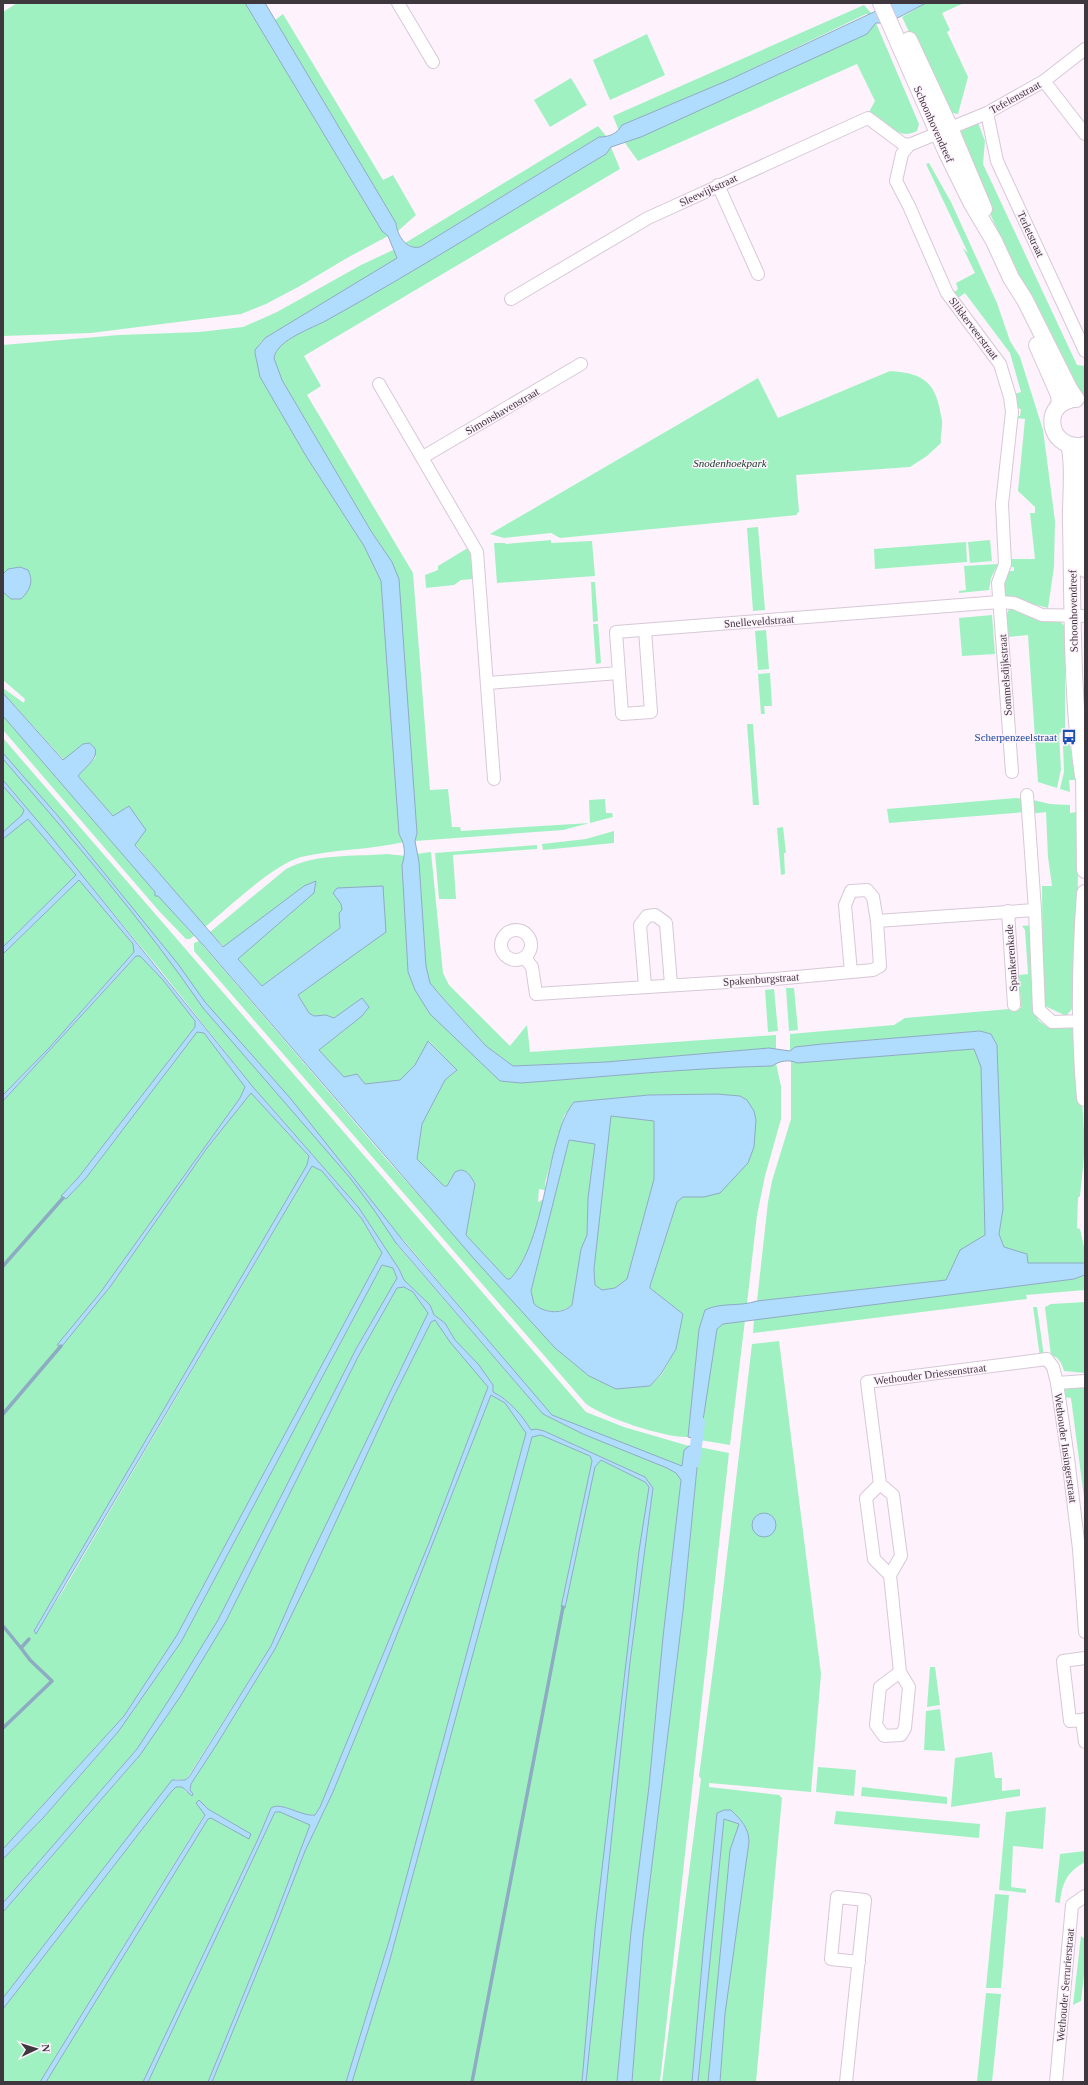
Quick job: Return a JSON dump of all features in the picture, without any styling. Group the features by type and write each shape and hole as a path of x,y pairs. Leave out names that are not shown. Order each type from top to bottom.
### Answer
{"street":[{"path":"398,3 433,62"},
{"name":"Schoonhovendreef","path":"881,3 896,24 944,130 971,202 994,241 1011,278 1025,300 1070,390 1080,400"},
{"name":"Schoonhovendreef","path":"893,3 896,24"},
{"name":"Tefelenstraat","path":"944,130 987,113 1044,81 1085,49"},
{"path":"1044,81 1085,134"},
{"name":"Terletstraat","path":"987,113 997,161 1085,351"},
{"name":"Sleewijkstraat","path":"510,299 648,218 868,118 903,144 909,145"},
{"path":"909,145 944,130"},
{"name":"Slikkerveerstraat","path":"909,145 902,154 896,181 909,206 947,293 1000,364 1010,397 1012,412 1002,504 1005,564 998,583 999,602"},
{"path":"718,185 758,274"},
{"name":"Schoonhovendreef","path":"1011,278 1018,302 1059,395 1060,404"},
{"name":"Simonshavenstraat","path":"423,457 581,364"},
{"path":"380,384 477,552 494,779"},
{"path":"1080,400 1067,400 1060,404 1053,415 1052,427 1055,435 1068,445 1085,444"},
{"name":"Schoonhovendreef","path":"1085,444 1083,457 1085,568"},
{"name":"Schoonhovendreef","path":"1068,445 1071,455 1070,504 1079,616 1077,736 1083,776"},
{"name":"Snelleveldstraat","path":"619,673 616,632 999,602 1014,603 1042,615 1079,616"},
{"name":"Sommelsdijkstraat","path":"999,602 1012,772"},
{"path":"488,683 619,673 622,714 651,712 645,630"},
{"name":"Schoonhovendreef","path":"1085,732 1083,776 1085,870"},
{"path":"1027,795 1035,910 1039,1010 1052,1022 1083,1021"},
{"name":"Spakenburgstraat","path":"525,958 532,967 536,994 671,984 775,979 873,970 880,966 877,921 873,897 867,890 851,892 845,905 851,972"},
{"path":"1085,893 1081,946 1085,1098"},
{"path":"877,921 1035,910"},
{"name":"Spankerenkade","path":"1008,911 1014,1005"},
{"path":"644,986 640,925 647,916 655,915 666,923 671,984"},
{"name":"Wethouder Insingerstraat","path":"1047,1359 1053,1367 1057,1383 1079,1549 1085,1632"},
{"name":"Wethouder Driessenstraat","path":"880,1484 867,1382 1047,1359"},
{"name":"Wethouder Insingerstraat","path":"1057,1383 1085,1381"},
{"path":"890,1575 874,1559 866,1498 880,1484 893,1495 901,1556 890,1575 900,1672 909,1687 905,1728 901,1735 884,1736 876,1725 880,1687 900,1672"},
{"path":"1085,1658 1062,1661 1070,1721 1084,1719 1085,1742"},
{"name":"Wethouder Serrurierstraat","path":"1056,2082 1072,1905 1085,1896"},
{"path":"846,2082 859,1962 865,1900 837,1897 831,1959 859,1962"}],"green space":[{"path":"17,3 245,3 382,231 388,236 300,286 266,304 241,314 91,333 3,336 3,12"},
{"path":"926,3 964,3 942,13 950,30 947,32 968,77 958,114 947,112 902,17"},
{"path":"864,5 872,14 866,14 731,79 622,125 619,131 613,116"},
{"path":"283,14 383,180 393,175 416,215 398,231 396,223 275,20"},
{"path":"876,23 919,124 917,131 910,134 903,134 893,129 869,112 875,101 857,64 638,161 625,143 866,34"},
{"path":"647,34 665,75 610,100 593,60"},
{"path":"571,78 587,105 550,127 534,100"},
{"path":"977,120 985,141 983,164 1077,365 1085,366 1085,395 1074,388 1031,305 957,140 965,125"},
{"path":"598,126 607,137 599,137 420,247 415,248 405,243"},
{"path":"611,147 620,169 304,356 321,386 307,395 413,573 430,790 448,789 452,827 460,827 461,831 590,823 563,830 415,841 417,833 392,562 371,531 282,380 277,369 275,356 278,349 291,339 348,308 606,154"},
{"path":"929,163 951,202 997,303 1010,341 1020,357 1043,430 1055,521 1054,567 1048,608 1006,597 1002,587 1009,571 1014,571 1014,567 1009,567 1009,559 1035,559 1030,513 1035,513 1035,507 1018,491 1025,419 1015,418 1015,416 1020,416 1021,409 1016,408 1014,394 1021,392 1010,353 965,293 958,298 954,292 958,289 956,283 975,273 963,248 968,253 926,164"},
{"path":"393,250 398,258 265,338 259,344 255,353 260,377 306,456 364,546 381,581 399,834 404,842 378,847 314,854 290,861 265,877 205,927 135,844 129,806 113,816 78,776 96,757 83,744 64,760 3,693 3,688 24,703 25,699 3,680 3,592 11,599 8,569 3,574 3,345 119,335 199,332 243,327 277,312 361,265"},
{"name":"Snodenhoekpark","path":"890,371 917,376 924,380 934,391 940,410 942,423 941,443 927,456 910,467 796,475 799,512 797,515 560,538 551,533 504,538 490,534 758,378 778,418"},
{"path":"758,527 765,610 753,611 747,528"},
{"path":"551,540 551,543 592,541 595,576 497,583 494,543 506,544"},
{"path":"990,540 992,561 970,563 968,542"},
{"path":"966,542 967,562 875,569 874,549"},
{"path":"471,546 474,579 461,580 454,585 426,588 425,575 438,570 438,566"},
{"path":"998,564 991,578 989,590 959,593 959,591 966,590 964,566"},
{"path":"591,582 595,582 598,621 593,622"},
{"path":"1011,606 1059,620 1065,627 1065,732 1059,733 1061,769 1057,788 1038,782 1028,635 1009,637 1008,645 1006,615"},
{"path":"992,615 995,654 962,656 959,618"},
{"path":"593,624 598,624 601,663 596,664"},
{"path":"766,630 769,669 758,670 755,631"},
{"path":"770,673 772,706 764,706 765,714 761,714 758,674"},
{"path":"3,716 194,936 190,939 186,939 159,911 3,730"},
{"path":"747,724 753,724 759,805 753,805"},
{"path":"3,738 586,1412 624,1427 689,1446 684,1450 682,1466 667,1465 552,1416 401,1237 397,1245 543,1414 583,1434 667,1468 676,1473 681,1480 663,1637 649,1786 631,1932 617,2082 586,2082 630,1662 653,1488 645,1477 544,1431 531,1430 515,1408 493,1392 493,1385 479,1365 455,1340 445,1323 434,1315 430,1305 404,1280 399,1269 359,1208 253,1087 161,971 3,780"},
{"path":"1070,744 1073,766 1075,766 1076,780 1069,780 1070,792 1060,789 1064,772 1063,745"},
{"path":"3,786 24,810 23,815 3,832"},
{"path":"1016,798 1026,799 1026,812 889,823 887,809"},
{"path":"605,799 606,813 612,813 613,817 590,823 589,800"},
{"path":"1029,799 1050,804 1070,805 1070,813 1077,812 1077,1003 1066,1016 1043,1005 1042,886 1052,886 1048,857 1046,812 1030,814"},
{"path":"27,818 76,875 3,947 3,839"},
{"path":"783,827 786,853 784,853 785,874 781,875 777,828"},
{"path":"614,831 614,843 543,850 542,844 586,839"},
{"path":"537,845 537,849 453,855 456,899 439,899 435,853"},
{"path":"431,852 443,973 449,985 510,1046 527,1025 530,1052 776,1035 776,1051 769,1048 606,1062 513,1066 486,1046 430,983 426,966 419,862 416,854"},
{"path":"387,854 406,856 402,865 408,972 415,990 500,1081 521,1083 776,1063 781,1086 781,1119 765,1176 757,1215 747,1304 705,1311 699,1329 688,1437 651,1431 621,1421 586,1404 194,951 194,943 199,941 388,1161 555,1348 589,1376 616,1389 650,1386 662,1374 676,1349 683,1314 650,1288 650,1286 677,1202 683,1197 689,1094 649,1095 574,1102 564,1116 545,1183 545,1190 539,1189 538,1202 544,1199 527,1252 517,1271 510,1279 507,1279 466,1235 475,1184 467,1172 455,1172 447,1186 440,1184 417,1159 422,1124 445,1080 457,1070 429,1041 415,1065 400,1080 365,1084 344,1078 319,1050 362,1016 342,1015 334,1018 326,1015 314,1016 309,1013 298,995 385,932 341,904 342,910 339,913 340,928 262,986 238,959 316,881 304,886 224,947 210,932 286,869 310,860 322,858"},
{"path":"79,880 133,944 134,952 49,1048 3,1095 3,954"},
{"path":"1032,925 1035,1013 1039,1021 1046,1026 1069,1023 1078,1033 1085,1147 1080,1196 1078,1198 1077,1228 1080,1229 1085,1252 1085,1263 1082,1264 1028,1263 1004,1247 999,1234 1003,1208 997,1045 991,1034 980,1031 822,1044 795,1047 790,1051 790,1034 894,1025 905,1018 1021,1008 1019,975 1028,974 1025,930 1022,926"},
{"path":"136,956 140,956 163,980 195,1021 195,1027 78,1178 61,1196 66,1199 86,1178 197,1032 204,1033 245,1087 240,1098 100,1293 58,1345 62,1345 110,1287 207,1148 251,1093 309,1156 307,1165 34,1631 36,1633 64,1589 312,1166 322,1170 362,1219 382,1253 177,1635 124,1716 3,1849 3,1101"},
{"path":"786,988 794,988 798,1030 789,1031"},
{"path":"774,989 778,1031 768,1032 765,990"},
{"path":"974,1049 981,1067 985,1216 986,1214 985,1247 946,1280 757,1301 768,1202 772,1181 791,1119 791,1060 797,1063"},
{"path":"610,1116 654,1121 654,1179 627,1279 615,1288 602,1290 595,1285 594,1269"},
{"path":"569,1140 595,1143 588,1198 587,1235 581,1249 572,1305 563,1310 548,1311 534,1304 531,1291"},
{"path":"382,1265 393,1268 397,1278 356,1349 218,1620 137,1749 3,1903 3,1859 43,1818 118,1732 181,1642"},
{"path":"1085,1275 1085,1290 1026,1295 1027,1299 753,1333 754,1319 1074,1279"},
{"path":"404,1286 413,1292 428,1313 307,1564 271,1646 188,1777 185,1780 176,1779 170,1783 3,1998 3,1912 140,1755 180,1697 226,1621 359,1355 397,1288"},
{"path":"1085,1302 1085,1373 1064,1371 1058,1359 1051,1356 1045,1307 1051,1304"},
{"path":"1033,1307 1037,1307 1044,1356 1040,1357"},
{"path":"435,1320 450,1342 488,1387 429,1543 320,1807 315,1815 304,1814 282,1807 271,1808 258,1839 143,2082 46,2082 208,1819 211,1818 249,1838 250,1834 208,1809 199,1800 196,1803 205,1814 40,2082 3,2082 3,2009 171,1792 176,1787 182,1787 186,1792 190,1790 191,1784 275,1649 314,1569 393,1398 431,1322"},
{"path":"745,1320 730,1445 700,1440 717,1329 723,1324"},
{"path":"779,1341 821,1674 811,1792 709,1783 709,1787 779,1795 782,1798 756,2082 720,2082 725,2014 749,1842 748,1832 741,1821 731,1810 724,1810 717,1813 692,2082 662,2082 701,1779 699,1776 720,1616 752,1344"},
{"path":"1085,1386 1085,1505 1071,1398 1063,1397 1062,1391 1067,1387"},
{"path":"491,1395 497,1396 507,1404 526,1433 390,1938 346,2082 212,2082 305,1851 333,1792 383,1670"},
{"path":"541,1435 591,1456 592,1461 561,1607 565,1607 594,1467 601,1460 645,1482 649,1487 582,2082 352,2082 389,1963 532,1437"},
{"path":"699,1447 729,1453 660,2082 632,2082 643,1938 683,1611"},
{"path":"930,1667 935,1667 940,1705 927,1707"},
{"path":"940,1709 945,1751 924,1750 926,1711"},
{"path":"992,1752 995,1778 1002,1778 1002,1791 1020,1789 1020,1796 951,1807 955,1758"},
{"path":"818,1767 856,1770 854,1796 816,1792"},
{"path":"862,1787 947,1797 947,1804 861,1796"},
{"path":"1046,1807 1043,1849 1013,1846 1011,1887 1026,1889 1026,1893 999,1890 1006,1812"},
{"path":"836,1811 980,1824 979,1838 834,1824"},
{"path":"275,1812 280,1812 310,1825 274,1920 208,2082 148,2082"},
{"path":"724,1819 739,1824 730,1850 708,2082 698,2082"},
{"path":"1085,1851 1085,1862 1074,1870 1066,1879 1062,1890 1060,1903 1055,1902 1060,1854"},
{"path":"995,1894 1009,1895 1001,1988 986,1988"},
{"path":"1081,1936 1085,1939 1085,1966 1081,2001 1073,2005"},
{"path":"986,1993 1001,1994 992,2082 977,2082"}],"water":[{"path":"245,3 265,3 396,223 400,237 410,246 420,247 599,137 609,136 615,133 622,125 731,79 893,3 926,3 888,23 876,23 867,34 641,137 611,147 606,154 434,258 329,319 289,340 277,351 274,358 282,380 371,531 392,562 399,579 417,833 415,841 419,862 426,966 430,983 441,996 486,1046 513,1066 606,1062 769,1048 790,1051 795,1047 822,1044 980,1031 991,1034 997,1045 1003,1209 999,1234 1004,1247 1027,1254 1028,1263 1085,1263 1085,1275 1074,1279 723,1324 717,1329 700,1440 688,1437 699,1329 705,1310 717,1306 744,1304 757,1301 946,1280 960,1250 985,1235 981,1067 974,1049 797,1063 787,1061 772,1066 678,1071 521,1083 500,1081 430,1014 415,990 408,972 402,865 404,849 403,842 399,834 381,581 364,546 306,456 260,377 255,353 255,350 265,338 397,258 388,236 382,231"},
{"path":"20,567 28,570 31,578 30,586 21,599 11,599 3,592 3,574 8,569"},
{"path":"3,693 63,760 83,744 89,743 94,747 96,751 93,760 78,776 113,816 129,806 146,830 135,845 223,947 304,886 316,881 314,893 238,959 262,986 340,928 339,913 342,910 341,904 333,893 337,888 383,886 386,932 298,995 309,1013 314,1016 326,1015 334,1018 362,998 369,1007 362,1016 319,1050 344,1077 357,1074 365,1084 400,1080 415,1065 428,1041 457,1070 445,1080 422,1124 417,1159 444,1186 447,1186 455,1172 460,1170 465,1171 471,1176 475,1184 466,1235 507,1279 510,1279 519,1267 527,1252 539,1216 560,1129 564,1118 574,1102 649,1095 717,1094 740,1096 747,1100 754,1111 756,1120 754,1147 748,1163 720,1193 704,1197 683,1197 677,1202 650,1288 683,1314 676,1349 661,1374 650,1386 616,1389 589,1376 555,1348 475,1260 204,946 158,896 155,896 155,892 3,716","holes":["611,1116 654,1121 654,1179 627,1279 615,1288 602,1290 595,1285 594,1269","569,1140 595,1144 588,1198 587,1235 581,1249 572,1305 563,1310 553,1312 538,1307 534,1304 531,1291"]},
{"path":"3,753 58,816 178,964 205,1002 291,1099 405,1243 552,1415 682,1466 684,1450 689,1446 699,1447 683,1611 643,1938 632,2082 617,2082 631,1932 649,1786 663,1637 681,1480 676,1473 667,1468 583,1434 543,1414 396,1243 351,1179 203,1008 132,912 3,759"},
{"path":"3,780 52,838 253,1087 359,1208 399,1269 404,1280 430,1305 434,1315 445,1323 455,1340 479,1365 493,1385 493,1392 515,1408 531,1430 536,1429 544,1431 645,1477 653,1488 630,1662 586,2082 582,2082 595,1929 639,1551 649,1487 645,1482 601,1460 595,1467 565,1608 561,1607 592,1461 590,1456 541,1435 532,1437 389,1963 352,2082 346,2082 390,1938 526,1433 505,1403 491,1395 383,1670 333,1792 305,1851 212,2082 208,2082 274,1920 310,1825 280,1812 275,1812 148,2082 143,2082 258,1839 271,1808 280,1806 304,1814 315,1815 320,1807 429,1543 488,1387 450,1342 435,1320 431,1322 393,1398 314,1569 275,1649 191,1784 190,1790 193,1794 192,1796 182,1787 176,1787 171,1792 3,2009 3,1998 172,1780 185,1780 189,1777 271,1646 307,1564 428,1313 413,1292 404,1287 397,1288 359,1355 226,1621 180,1697 140,1755 3,1912 3,1903 137,1749 172,1695 218,1620 356,1349 397,1278 393,1268 382,1265 181,1642 118,1732 43,1818 3,1859 3,1849 124,1716 177,1635 382,1253 362,1219 322,1171 312,1166 36,1634 34,1631 307,1165 309,1156 251,1093 207,1148 110,1287 62,1346 57,1345 100,1293 240,1098 245,1087 204,1033 197,1032 86,1178 66,1199 61,1196 78,1178 195,1027 195,1021 163,980 140,956 136,956 3,1101 3,1095 49,1048 134,952 133,944 79,880 3,954 3,947 76,875 28,819 3,839 3,832 22,815 24,810 3,786"},
{"path":"764,1513 769,1514 775,1520 775,1530 769,1536 764,1537 759,1536 753,1530 752,1525 753,1520 759,1514"},
{"path":"199,1800 208,1809 251,1834 249,1839 211,1818 208,1819 46,2082 40,2082 205,1815 196,1803"},
{"path":"724,1810 731,1810 741,1821 748,1832 749,1842 725,2014 720,2082 708,2082 730,1850 739,1824 724,1819 698,2082 692,2082 717,1813"}],"waterway":[{"path":"3,1266 63,1198"},
{"path":"3,1414 61,1346"},
{"path":"694,1462 699,1422"},
{"path":"472,2082 563,1607"},
{"path":"3,1626 21,1648"},
{"path":"3,1728 52,1681 30,1660 21,1648 29,1639"}],"place":[{"name":"Scherpenzeelstraat","path":"1069,737"}]}
